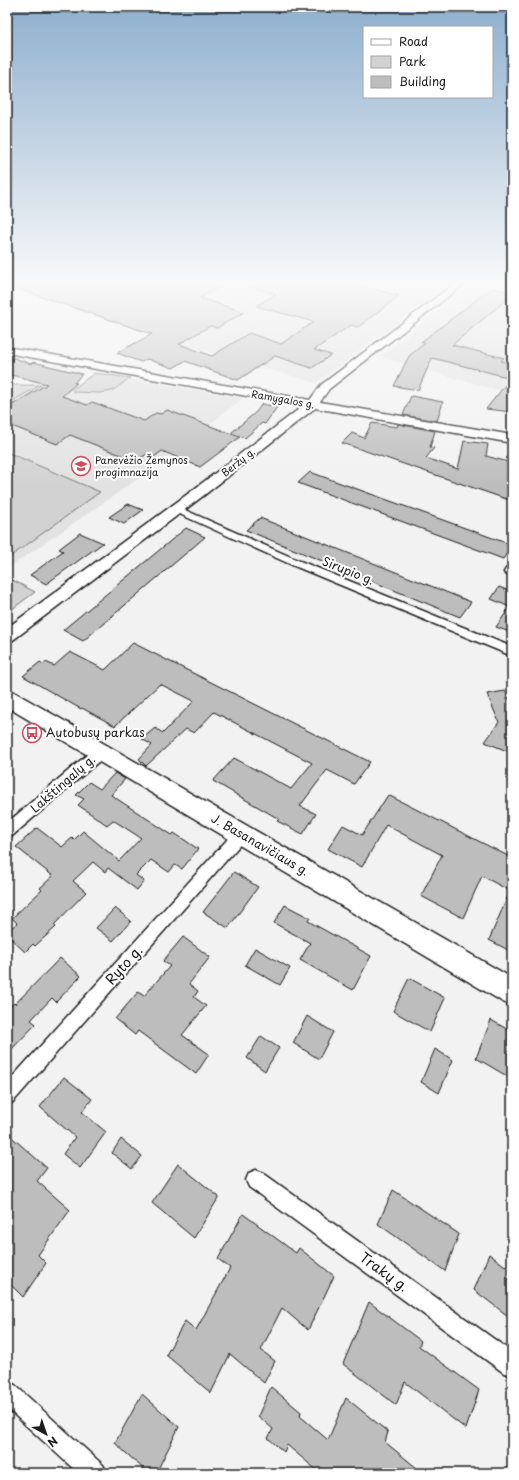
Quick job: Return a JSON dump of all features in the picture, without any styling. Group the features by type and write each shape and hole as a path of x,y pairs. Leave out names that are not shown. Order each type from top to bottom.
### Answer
{"highway":[{"name":"J. Basanavičiaus g.","path":"7,698 512,993"}],"main road":[{"name":"Ramygalos g.","path":"7,350 512,439"},
{"name":"Beržų g.","path":"7,636 313,404 325,387 373,350"}],"street":[{"name":"Sirupio g.","path":"176,509 296,563 512,652"},
{"name":"Lakštingalų g.","path":"7,832 100,752"},
{"name":"Ryto g.","path":"7,1096 241,834"},
{"name":"Trakų g.","path":"256,1180 512,1365"},
{"path":"7,1393 95,1473"}],"shaded area":[{"path":"203,350 361,350 316,383"},
{"path":"388,350 512,350 512,394 379,357"},
{"name":"Panevėžio Žemynos progimnazija","path":"94,373 243,398 148,472 7,569 7,404 41,385 73,389"}],"green space":[{"path":"94,373 130,378 112,391 100,393 73,392 73,389"},
{"path":"7,385 41,385 7,404"},
{"path":"7,452 100,492 7,559"},
{"path":"7,577 35,592 7,613"}],"building":[{"path":"122,350 196,350 212,356 222,350 314,350 331,355 312,368 275,356 238,380 185,361 173,368 147,359 141,362 117,353"},
{"path":"416,350 472,350 504,358 501,361 512,364 512,412 486,409 511,378 432,358 418,390 394,386 409,356"},
{"path":"14,358 31,364 33,362 82,374 74,383 77,383 62,396 87,405 92,402 144,421 156,413 161,414 167,410 240,437 200,467 162,451 154,457 147,454 136,461 70,435 57,444 7,424 7,408 47,384 7,374 7,362"},
{"path":"411,396 443,402 437,421 403,415"},
{"path":"262,404 277,407 265,424 262,423 245,438 231,433 256,412"},
{"path":"372,423 397,427 398,424 435,431 430,447 434,448 426,458 458,469 464,441 488,444 486,456 512,463 512,501 342,443 352,433 364,438"},
{"path":"310,472 512,546 503,559 298,483"},
{"path":"128,504 143,510 124,524 109,517"},
{"path":"260,518 471,602 460,617 246,530"},
{"path":"186,528 205,537 83,641 63,630"},
{"path":"80,533 103,543 46,584 30,575 63,551 59,549"},
{"path":"499,587 512,592 512,633 496,627 510,607 491,599"},
{"path":"133,643 370,762 354,784 327,770 300,806 316,814 303,834 277,821 279,819 213,781 234,758 291,789 312,763 214,712 194,733 186,729 146,766 139,759 152,745 142,739 155,728 163,733 194,701 160,684 115,726 82,708 81,709 23,676 40,662 43,664 46,662 54,666 70,652 105,670"},
{"path":"505,691 509,699 512,700 512,753 485,742 499,722 487,694"},
{"path":"115,773 125,779 111,795 172,835 174,833 198,849 182,869 175,865 169,872 151,860 136,875 144,881 137,890 108,868 105,872 93,862 73,881 86,892 54,925 56,927 35,946 33,944 25,952 7,935 7,932 17,923 12,918 42,890 40,888 53,876 16,847 37,828 62,847 72,838 74,840 83,831 119,861 141,838 113,820 107,825 78,805 84,799 76,795 89,782 100,789"},
{"path":"388,795 512,858 512,952 489,940 510,891 482,876 463,918 421,896 442,855 386,825 362,867 328,849 343,825 362,835"},
{"path":"234,872 258,887 228,928 203,912"},
{"path":"285,905 310,918 308,921 371,956 353,990 300,960 310,943 274,923"},
{"path":"115,908 131,921 113,941 96,928"},
{"path":"183,937 210,957 189,984 198,991 194,997 206,1006 182,1035 209,1054 196,1074 138,1031 135,1035 115,1019 138,992 144,996 170,966 163,961"},
{"path":"255,948 290,968 280,985 245,965"},
{"path":"60,958 81,976 56,1002 52,998 31,1020 36,1024 7,1054 7,1009 14,1003 15,1004"},
{"path":"409,978 445,998 430,1032 393,1011"},
{"path":"307,1016 333,1032 319,1059 293,1043"},
{"path":"491,1020 512,1032 512,1079 476,1058"},
{"path":"261,1036 279,1048 265,1071 247,1058"},
{"path":"435,1049 453,1060 439,1093 421,1082"},
{"path":"64,1077 92,1099 82,1112 106,1132 80,1168 63,1154 75,1137 40,1107"},
{"path":"7,1133 47,1168 37,1181 70,1210 38,1255 46,1263 23,1297 7,1281"},
{"path":"121,1139 142,1156 132,1169 112,1153"},
{"path":"178,1164 219,1197 194,1238 152,1203"},
{"path":"393,1190 459,1234 445,1271 378,1224"},
{"path":"243,1214 296,1253 299,1248 334,1276 308,1330 282,1308 261,1350 275,1361 264,1383 230,1354 211,1393 166,1355 185,1321 196,1330 230,1268 218,1259"},
{"path":"489,1254 512,1271 512,1319 474,1290"},
{"path":"369,1302 421,1341 419,1346 479,1390 466,1429 405,1382 396,1405 343,1364"},
{"path":"271,1387 301,1412 300,1416 328,1440 346,1398 388,1432 385,1442 423,1473 320,1473 287,1445 284,1452 268,1438 273,1429 258,1416"},
{"path":"142,1394 179,1427 156,1473 148,1473 115,1443"}],"place":[{"name":"Panevėžio Žemynos progimnazija","path":"81,466"},
{"name":"Autobusų parkas","path":"32,733"}]}
